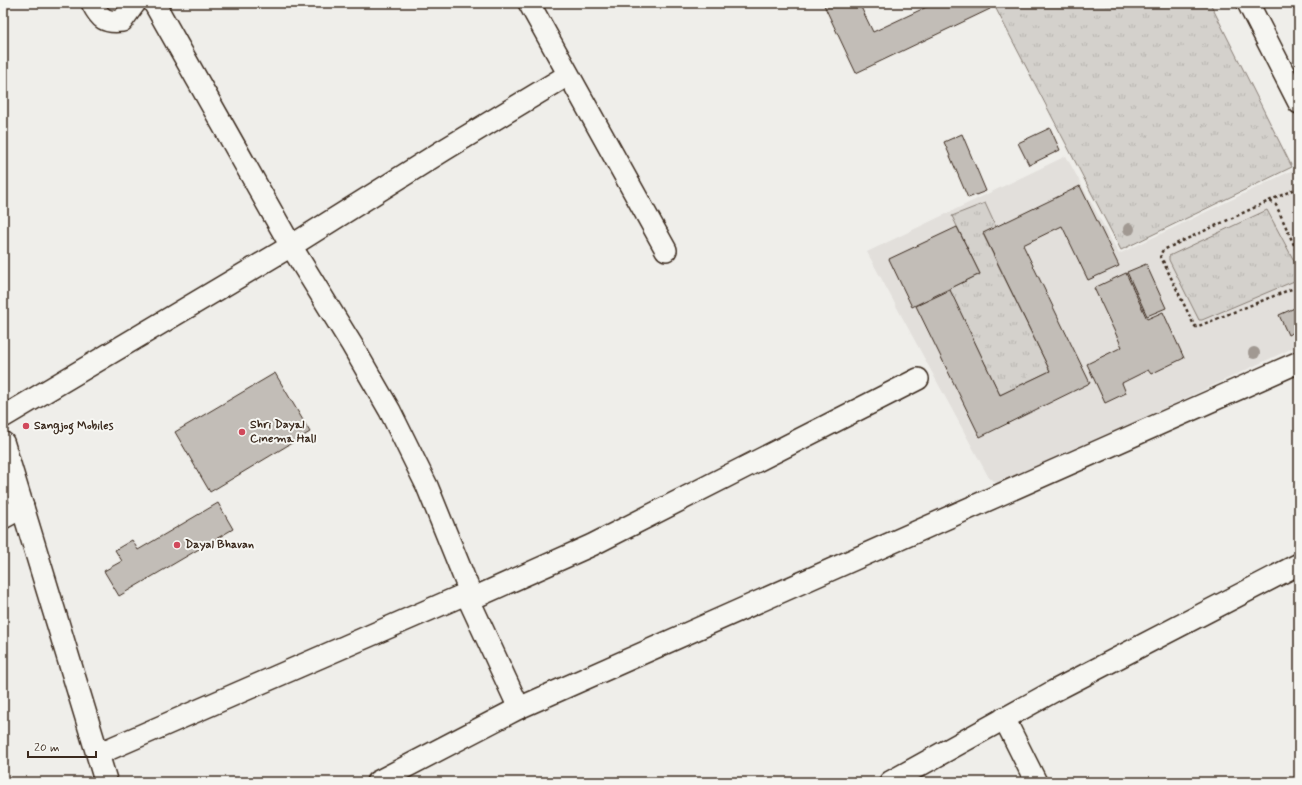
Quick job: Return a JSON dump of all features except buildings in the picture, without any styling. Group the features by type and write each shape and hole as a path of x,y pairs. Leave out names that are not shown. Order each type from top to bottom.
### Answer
{"main road":[{"path":"3,443 106,782"}],"street":[{"path":"92,3 101,17 110,22 122,21 135,3"},
{"path":"154,3 291,246 363,363 406,441 445,529 469,596 519,708"},
{"path":"529,3 666,250"},
{"path":"1248,3 1299,103"},
{"path":"3,417 291,246 444,150 568,75"},
{"path":"377,782 519,708 1299,362"},
{"path":"98,754 592,545 918,379"},
{"path":"3,518 23,507"},
{"path":"890,782 1004,718 1299,564"},
{"path":"1004,718 1036,782"}],"path":[{"path":"1299,187 1163,250 1160,255 1196,327 1299,286"},
{"path":"1270,201 1276,205 1299,256"}],"shaded area":[{"path":"1066,156 1119,254 1293,170 1299,181 1299,345 1004,484 995,482 989,478 867,252"}],"green space":[{"path":"993,3 1210,3 1292,167 1121,250"},
{"path":"985,203 996,227 983,234 1050,371 1000,395 949,289 980,274 952,216"},
{"path":"1267,210 1299,270 1299,279 1199,320 1169,260 1169,256"}],"place":[{"name":"Sangjog Mobiles","path":"26,426"},
{"name":"Shri Dayal Cinema Hall","path":"242,432"},
{"name":"Dayal Bhavan","path":"177,545"}]}
